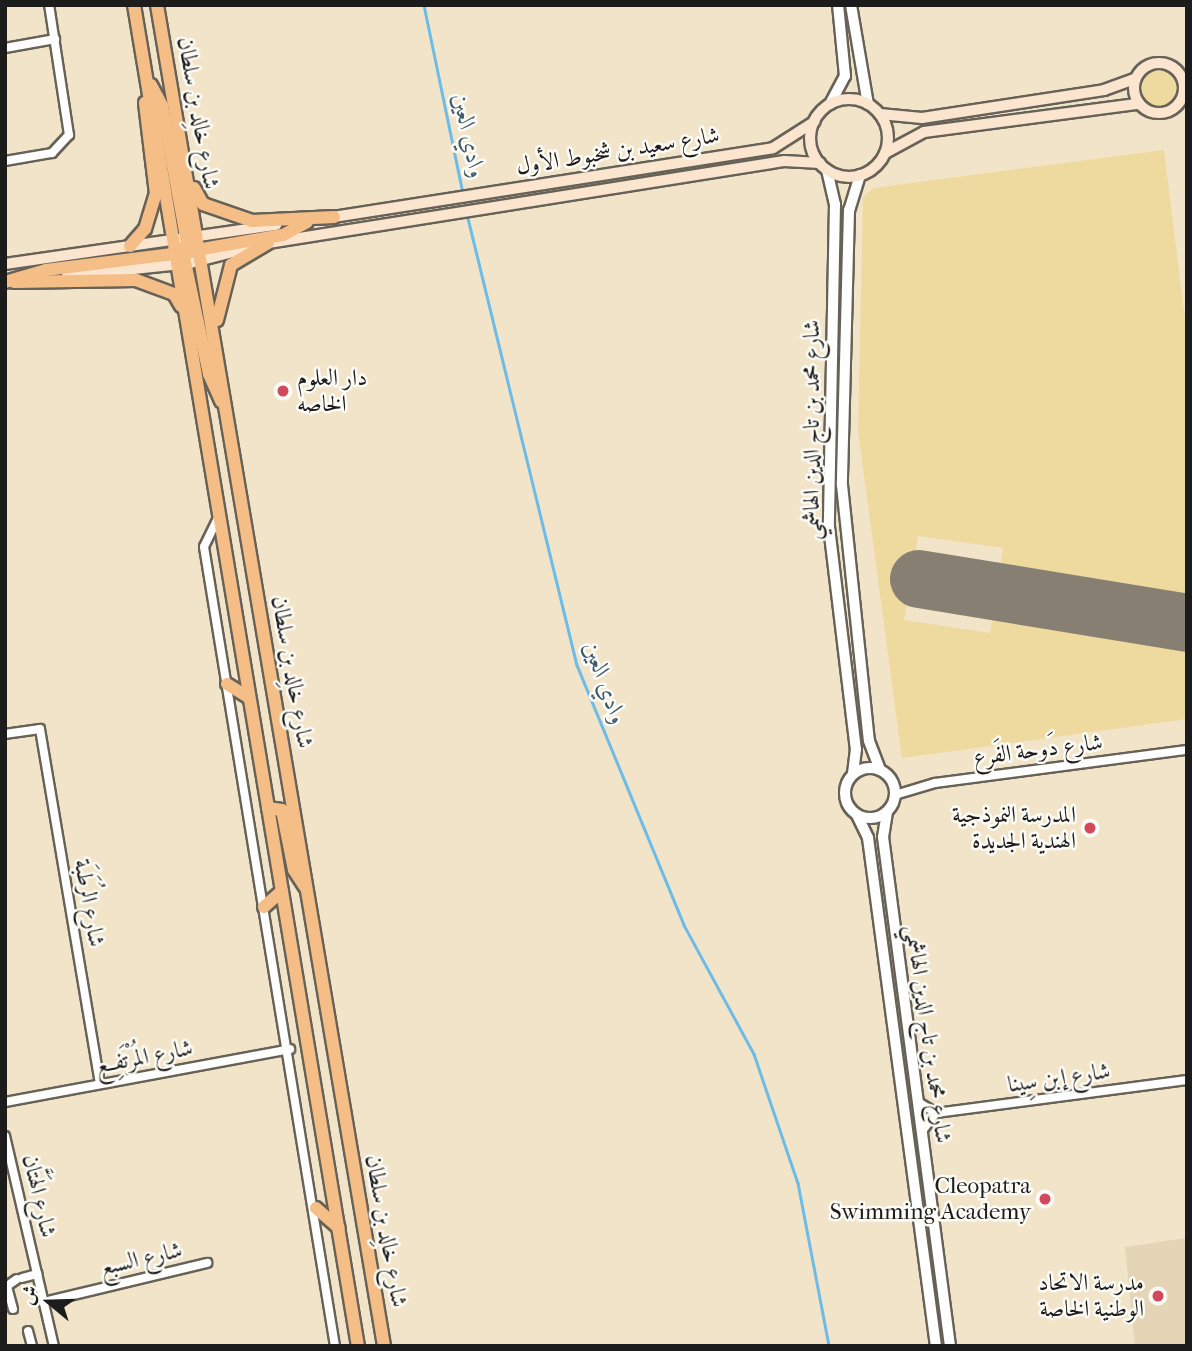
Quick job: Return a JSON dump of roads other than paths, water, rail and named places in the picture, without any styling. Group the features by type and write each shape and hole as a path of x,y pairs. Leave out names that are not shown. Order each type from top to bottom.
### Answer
{"main road":[{"name":"شارع خالِد بن سلطان","path":"134,5 173,252 200,388 358,1346"},
{"name":"شارع خالِد بن سلطان","path":"157,5 184,160 193,250 216,341 384,1346"},
{"path":"880,114 914,119 1104,90 1135,79 1158,63 1183,73 1183,101 1158,114 1138,104 924,132 885,153 860,175 824,167 811,144 814,122 830,104 853,99 868,104 880,114 888,137 885,153"},
{"path":"1135,79 1138,104"},
{"path":"130,246 145,229 156,194 144,114 148,82"},
{"path":"148,82 162,106 193,250 209,374 225,407"},
{"name":"شارع سعيد بن شخبوط الأول","path":"307,222 773,148 814,122"},
{"path":"184,160 197,197 207,206 252,221 334,217"},
{"name":"شارع سعيد بن شخبوط الأول","path":"193,250 268,243 512,204 645,188 784,161 824,167"},
{"path":"8,282 283,235 307,222"},
{"path":"216,341 228,270 268,243"},
{"path":"5,264 130,246 173,252 193,250"},
{"path":"8,282 56,286 127,279 174,294 200,388"},
{"path":"227,684 250,698"},
{"path":"268,807 282,810 294,870 308,890"},
{"path":"264,908 282,891"},
{"path":"316,1208 339,1228"}],"street":[{"path":"5,161 52,153 66,143 49,5"},
{"path":"830,104 845,76 838,5"},
{"path":"851,5 868,104"},
{"path":"5,48 55,39"},
{"name":"شارع محمد بن تاج الدين الهاشمي","path":"824,167 835,204 828,516 856,749 853,774"},
{"name":"شارع محمد بن تاج الدين الهاشمي","path":"860,175 849,209 842,485 868,734 880,770"},
{"path":"219,516 204,547 290,1049 335,1346"},
{"name":"شارع الرُطَبَة","path":"5,734 40,729 100,1084"},
{"name":"شارع دَوحة الفَرع","path":"895,795 935,783 1187,750"},
{"path":"880,770 895,795 887,812 857,815 845,796 853,774 880,770"},
{"name":"شارع محمد بن تاج الدين الهاشمي","path":"887,812 883,837 950,1346"},
{"name":"شارع محمد بن تاج الدين الهاشمي","path":"857,815 868,838 936,1346"},
{"name":"شارع المُرْتَفِع","path":"5,1102 290,1049"},
{"name":"شارع إبن سِينا","path":"936,1113 1187,1080"},
{"path":"918,1102 936,1113 922,1131"},
{"name":"شارع الهَتَّان","path":"5,1136 54,1346"},
{"name":"شارع السبع","path":"44,1302 207,1263"},
{"path":"13,1309 7,1286 19,1278 37,1273"},
{"path":"28,1331 32,1346"}],"waterway":[{"name":"وادي العين","path":"424,5 463,194"},
{"name":"وادي العين","path":"467,214 577,665 684,925 754,1054 798,1183 829,1346"}],"place":[{"name":"دار العلوم الخاصه","path":"283,391"},
{"name":"المدرسة النموذجية الهندية الجديدة","path":"1090,828"},
{"name":"Cleopatra Swimming Academy","path":"1045,1199"},
{"name":"مدرسة الاتحاد الوطنية الخاصة","path":"1158,1296"}]}
